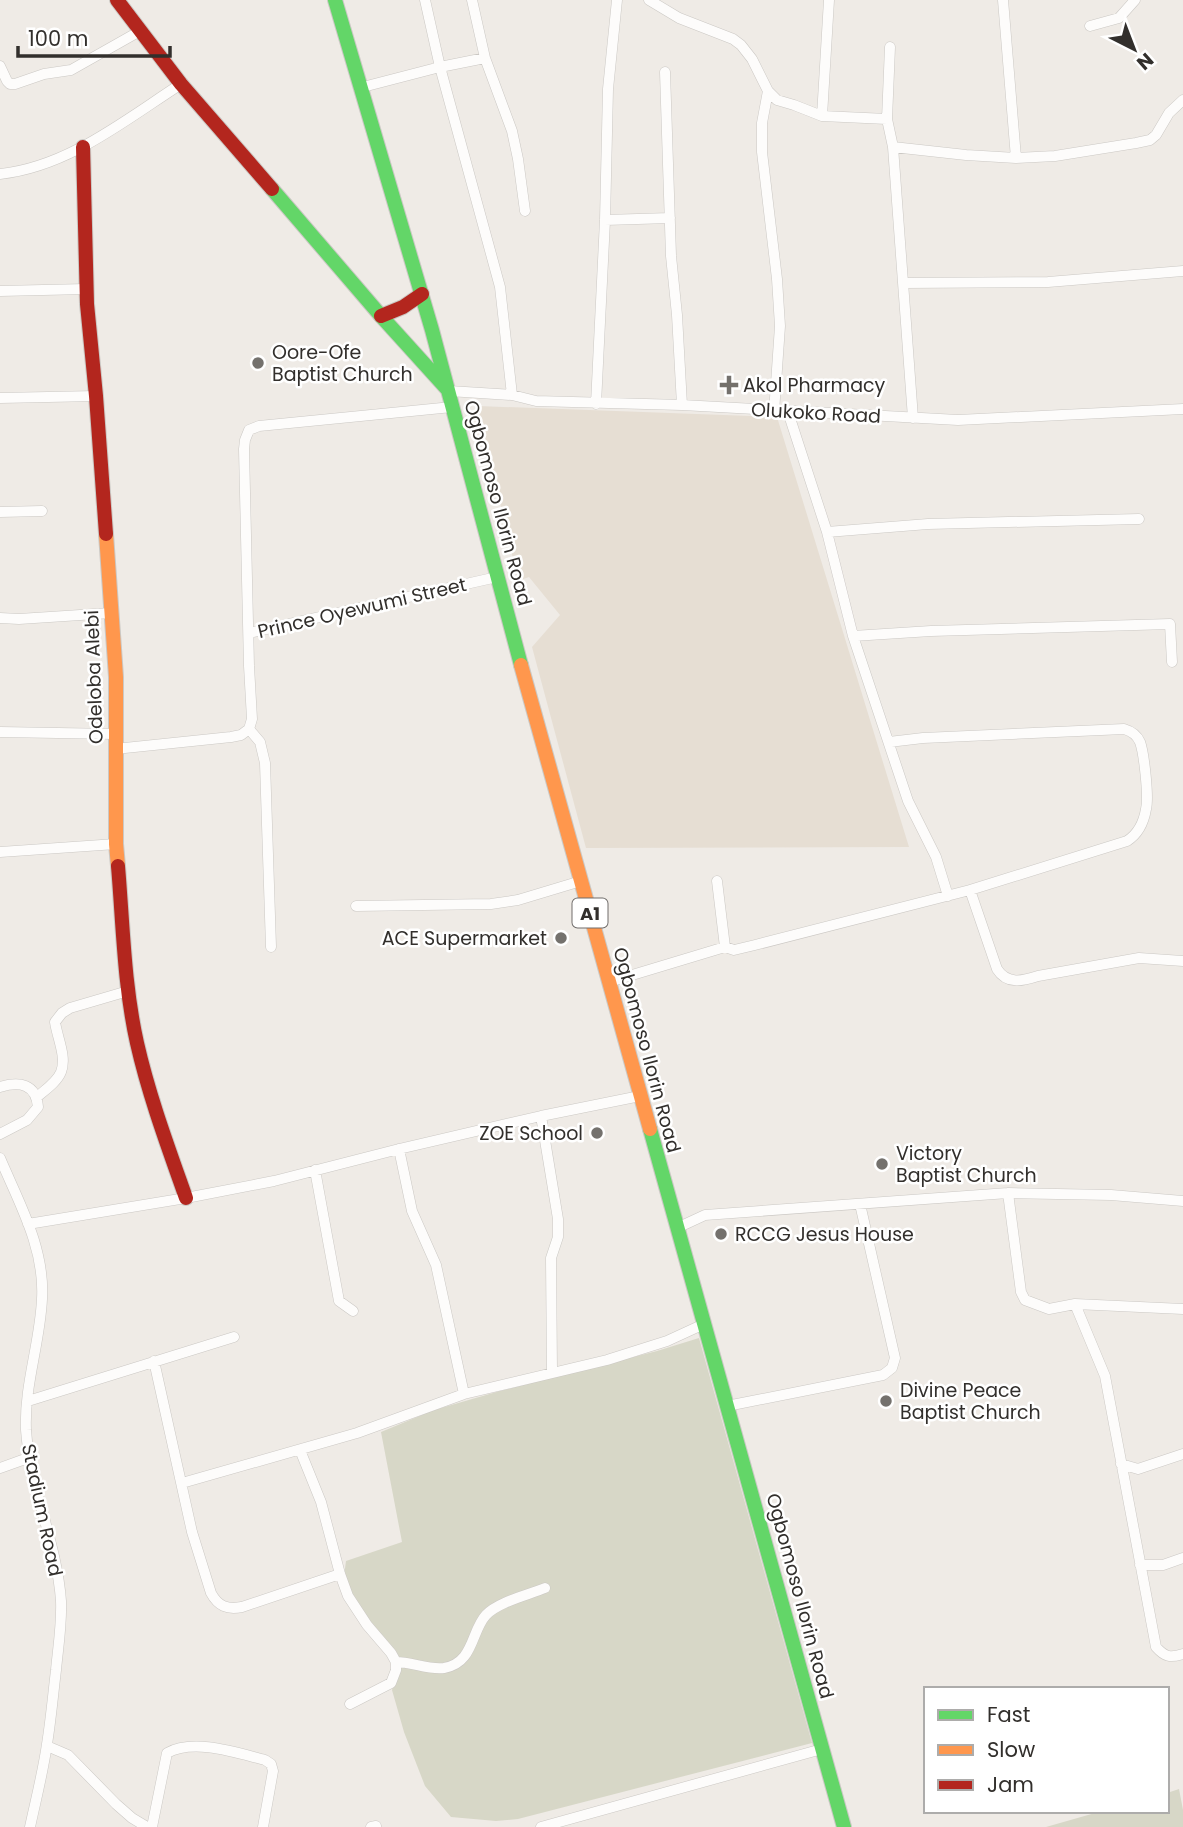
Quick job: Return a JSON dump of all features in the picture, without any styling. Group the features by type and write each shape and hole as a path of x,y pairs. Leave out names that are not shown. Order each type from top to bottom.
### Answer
{"main road":[{"path":"117,0 181,84 449,391"},
{"name":"Ogbomoso Ilorin Road","path":"335,0 422,294 608,982 844,1827"},
{"name":"Odeloba Alebi","path":"83,147 86,289 116,677 116,844 128,991 137,1043 152,1100 186,1198"},
{"path":"381,316 397,312 422,294"}],"street":[{"path":"425,0 440,67 500,287 512,395"},
{"path":"472,0 485,58 512,131 525,211"},
{"path":"596,404 608,89 617,0"},
{"path":"649,0 679,18 733,39 741,45 752,59 768,91 777,100 822,116 887,119"},
{"path":"822,116 829,0"},
{"path":"1003,0 1016,158"},
{"path":"1090,26 1119,18 1135,0"},
{"path":"0,66 7,81 15,84 44,74 71,70 141,31"},
{"path":"890,47 887,119 893,146 913,418"},
{"path":"359,88 485,58"},
{"path":"664,72 671,256 682,405"},
{"path":"0,174 46,165 83,147 181,84"},
{"path":"768,91 762,123 762,152 780,326 774,412"},
{"path":"893,146 1016,158 1055,156 1136,144 1156,135 1169,113 1183,100"},
{"path":"605,220 670,218"},
{"path":"903,282 1048,282 1183,271"},
{"path":"0,291 86,289"},
{"name":"Olukoko Road","path":"449,391 512,395 536,401 682,405 958,420 1183,409"},
{"path":"0,398 96,396"},
{"path":"249,633 244,449 249,430 259,426 452,407"},
{"path":"788,412 827,532 853,636 888,742 908,801 936,858 948,896"},
{"path":"0,512 42,511"},
{"path":"827,532 928,524 1139,519"},
{"name":"Prince Oyewumi Street","path":"249,729 252,719 249,633 497,578"},
{"path":"0,618 111,613"},
{"path":"853,636 1170,624 1172,662"},
{"path":"115,749 231,737 241,735 249,729 260,742 265,763 271,947"},
{"path":"608,982 725,947 734,950 755,946 948,896 1127,841 1138,831 1146,810 1148,794 1140,741 1132,731 1124,729 923,738 888,742"},
{"path":"0,732 115,734"},
{"path":"0,852 116,844"},
{"path":"356,906 499,903 581,881"},
{"path":"717,881 725,947"},
{"path":"970,890 997,969 1002,976 1009,979 1023,981 1139,958 1183,961"},
{"path":"37,1097 61,1073 63,1058 55,1022 62,1013 69,1008 128,991"},
{"path":"0,1087 14,1083 28,1087 37,1097 38,1107 27,1120 0,1135"},
{"path":"28,1224 274,1181 541,1116 640,1096"},
{"path":"541,1116 558,1219 558,1237 551,1258 552,1373"},
{"path":"399,1149 412,1211 436,1265 464,1394"},
{"name":"Stadium Road","path":"0,1158 39,1254 42,1275 42,1298 26,1426 28,1458 50,1539 61,1601 60,1634 47,1746 30,1827"},
{"path":"315,1170 339,1301 353,1311"},
{"path":"677,1228 705,1215 1008,1193 1111,1195 1183,1201"},
{"path":"1008,1193 1021,1292 1025,1300 1049,1309 1075,1304 1183,1310"},
{"path":"727,1406 883,1375 892,1368 895,1358 860,1204"},
{"path":"1075,1304 1105,1376 1156,1647 1163,1655 1173,1657 1183,1654"},
{"path":"182,1483 357,1433 464,1394 607,1360 667,1341 704,1324"},
{"path":"28,1401 234,1337"},
{"path":"154,1361 192,1532 215,1600 221,1606 233,1609 341,1574"},
{"path":"300,1450 321,1502 348,1596 396,1662 391,1683 349,1704"},
{"path":"1121,1464 1138,1469 1183,1454"},
{"path":"0,1468 28,1458"},
{"path":"1140,1565 1163,1565 1183,1558"},
{"path":"396,1662 444,1668 457,1664 471,1647 484,1616 494,1608 545,1588"},
{"path":"47,1746 68,1755 124,1811 149,1827 164,1761 167,1753 175,1748 218,1749 265,1760 271,1764 273,1771 263,1827"},
{"path":"541,1827 822,1749"}],"shaded area":[{"path":"478,406 777,417 909,847 586,848 532,647 560,615 529,577 518,581"}],"green space":[{"path":"699,1338 812,1743 518,1819 496,1821 451,1817 425,1786 404,1732 392,1690 401,1667 419,1663 399,1657 358,1606 344,1576 346,1561 402,1542 381,1432 434,1410"},
{"path":"1179,1789 1183,1827 1046,1827 1095,1813 1169,1813 1169,1792"}],"traffic: fast":[{"path":"335,0 432,330 521,665"},
{"path":"272,189 448,390"},
{"path":"650,1129 844,1827"}],"traffic: slow":[{"path":"106,534 116,677 118,866"},
{"path":"521,665 650,1129"}],"traffic: jam":[{"path":"117,0 181,84 272,189"},
{"path":"83,147 87,304 106,534"},
{"path":"381,316 403,307 422,294"},
{"path":"118,866 127,977 137,1043 153,1102 186,1198"}],"place":[{"name":"Oore-Ofe Baptist Church","path":"258,363"},
{"name":"Akol Pharmacy","path":"729,385"},
{"name":"ACE Supermarket","path":"561,938"},
{"name":"ZOE School","path":"597,1133"},
{"name":"Victory Baptist Church","path":"882,1164"},
{"name":"RCCG Jesus House","path":"721,1234"},
{"name":"Divine Peace Baptist Church","path":"886,1401"}]}
